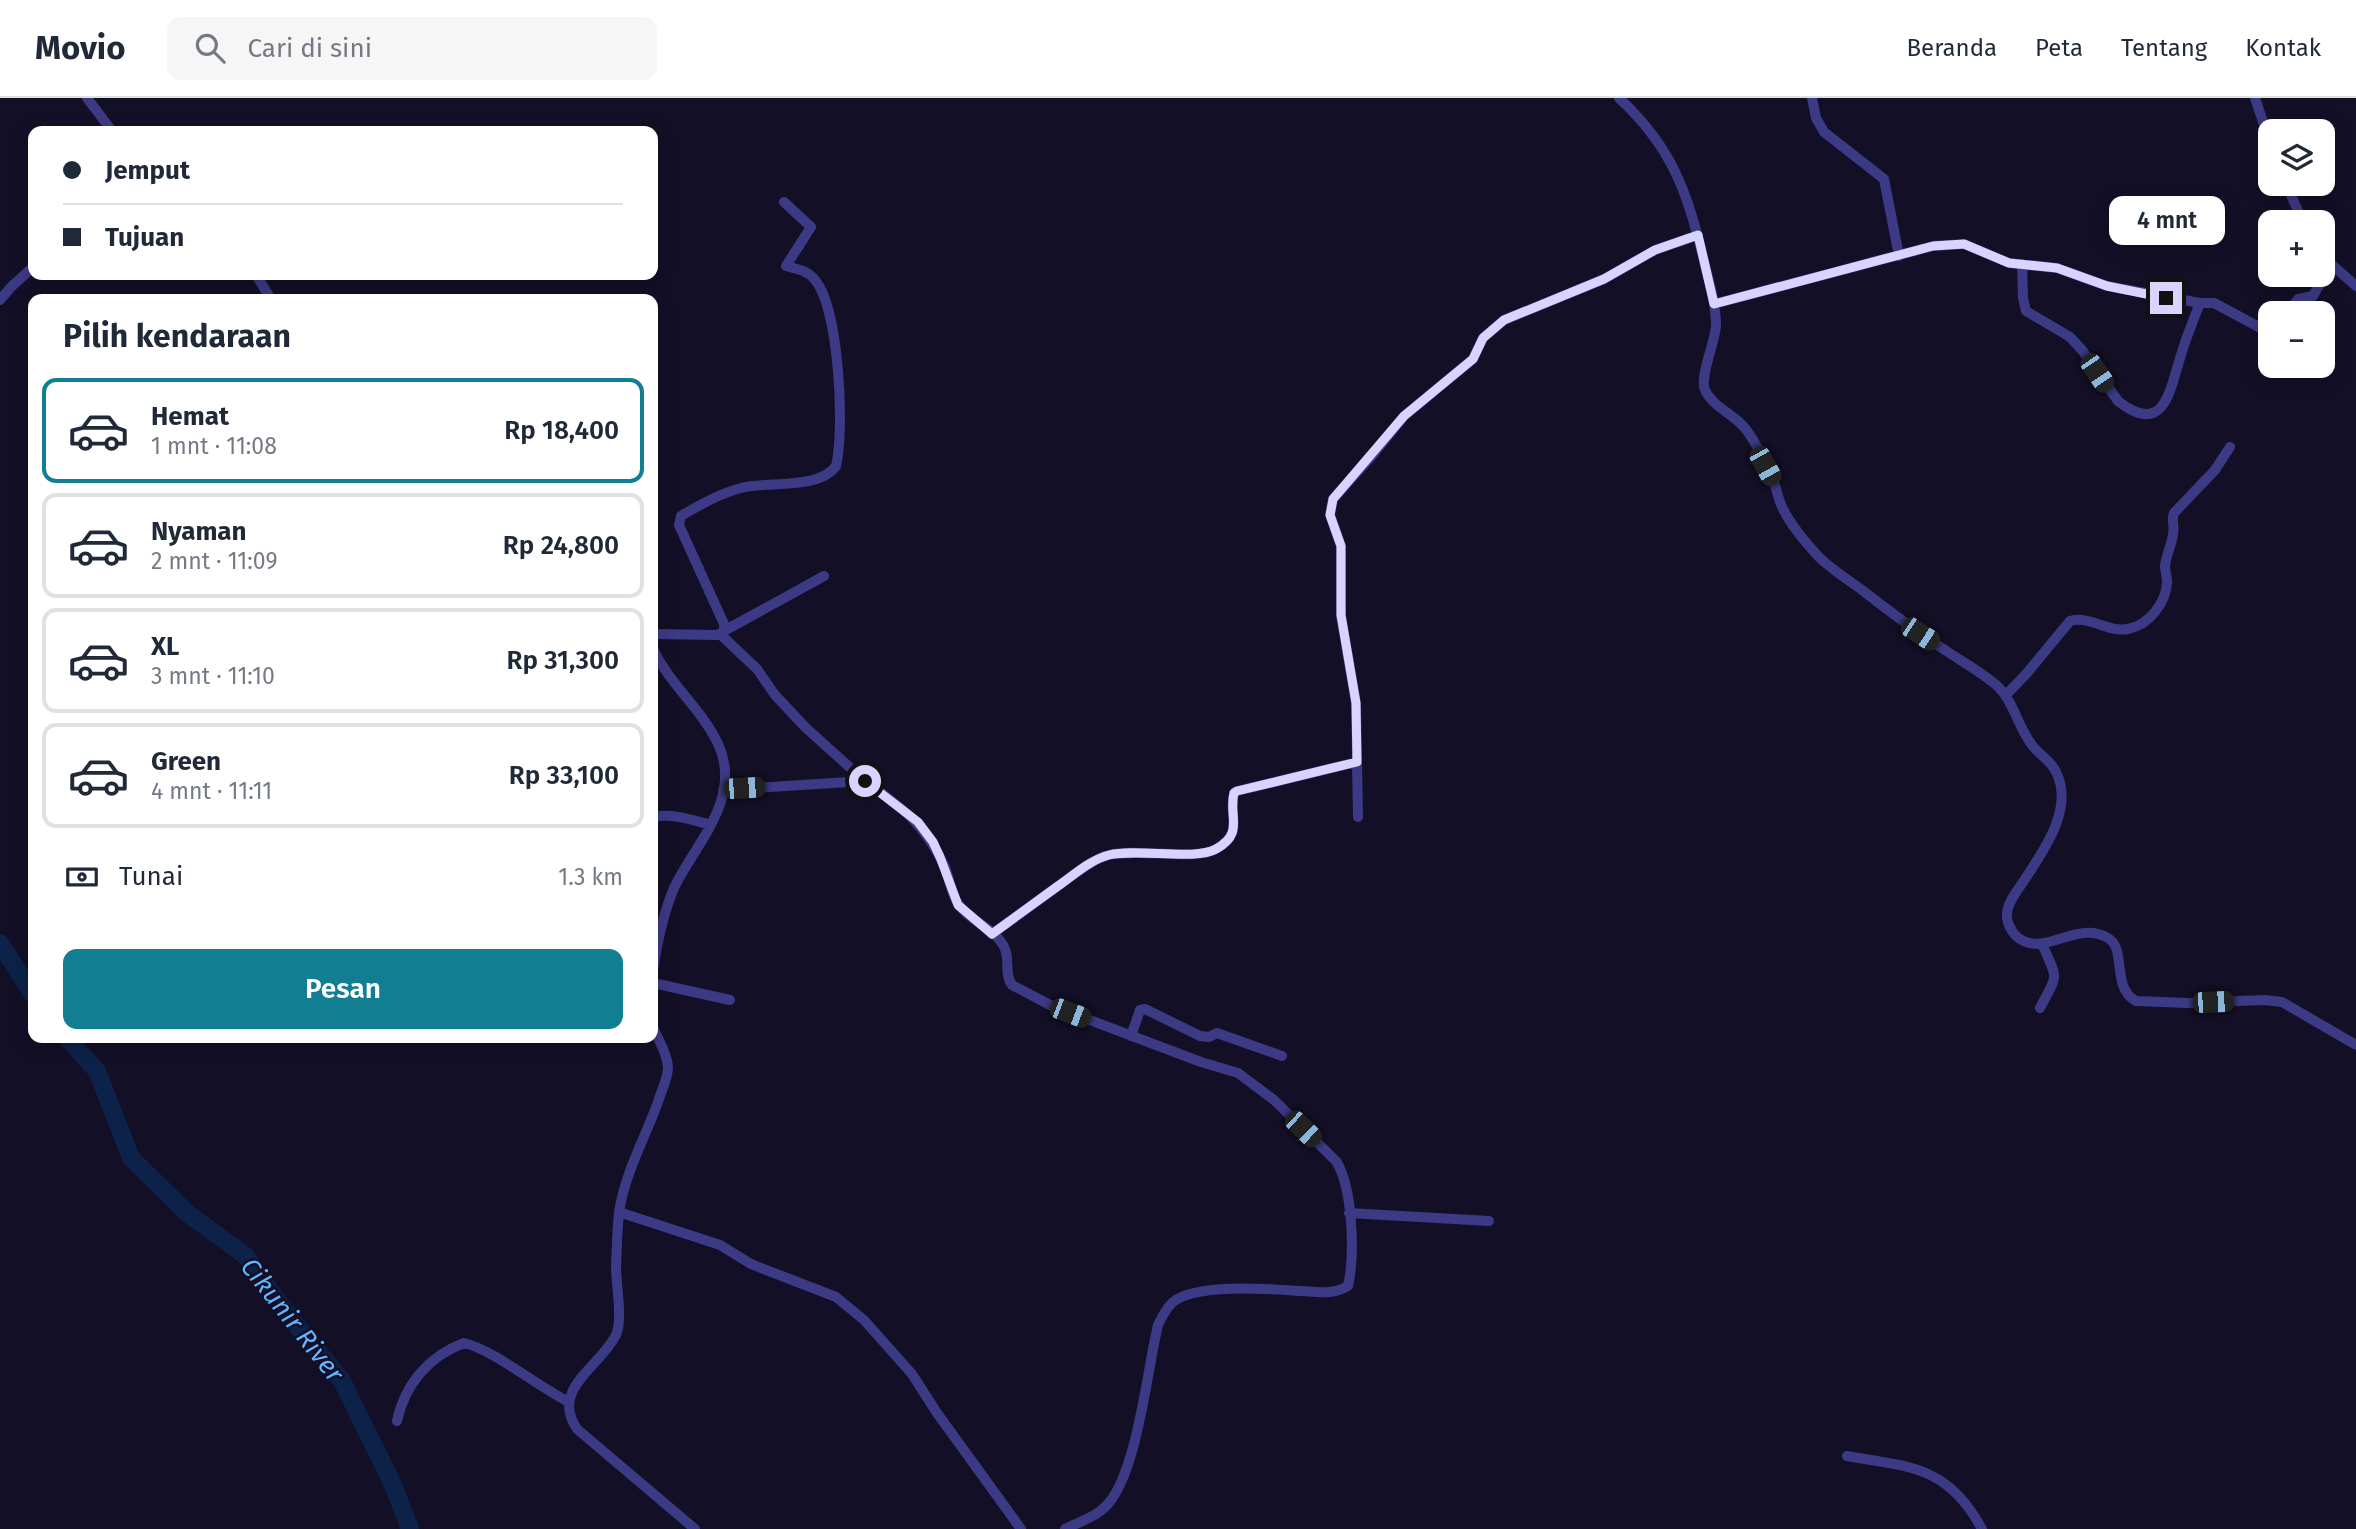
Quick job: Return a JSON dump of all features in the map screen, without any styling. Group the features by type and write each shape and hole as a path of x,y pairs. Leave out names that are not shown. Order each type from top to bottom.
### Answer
{"street":[{"path":"87,98 108,126"},
{"path":"1619,98 1655,139 1676,169 1698,235 1714,304 1714,343 1704,375 1704,390 1744,427 1774,481 1781,506 1802,539 1822,561 1920,634 1994,682 2006,695 2032,746 2052,764 2058,775 2061,794 2054,827 2006,913 2015,935 2025,942 2042,944 2073,933 2106,937 2115,945 2123,989 2136,1001 2187,1003 2274,1000 2290,1004 2356,1045"},
{"path":"1812,98 1816,118 1824,132 1884,179 1899,256"},
{"path":"2255,98 2262,119"},
{"path":"722,633 724,624 680,525 680,517 740,488 805,481 833,470 837,460 840,414 831,322 821,289 813,278 801,270 786,266 811,227 784,202"},
{"path":"1358,817 1356,703 1341,615 1341,546 1330,515 1333,499 1404,416 1473,359 1483,338 1504,320 1604,279 1655,250 1698,235"},
{"path":"1714,304 1933,246 1964,244 2009,263 2057,268 2107,286 2200,303 2214,303 2258,327"},
{"path":"2022,264 2026,311 2070,337 2113,395 2126,407 2141,413 2157,411 2166,403 2200,303"},
{"path":"2335,268 2356,286"},
{"path":"0,300 28,272"},
{"path":"2296,301 2314,296 2319,287"},
{"path":"2006,695 2027,674 2070,621 2081,619 2123,630 2138,625 2152,614 2165,594 2165,565 2174,534 2172,518 2215,470 2230,447"},
{"path":"658,634 722,633 824,576"},
{"path":"722,633 757,669 775,695 806,728 865,781 918,822 938,852 958,905 1004,947 1008,961 1008,980 1012,985 1050,1005 1201,1062 1238,1073 1251,1081 1336,1161 1346,1180 1352,1267 1348,1286 1334,1293 1204,1290 1174,1301 1158,1325 1136,1436 1119,1491 1105,1507 1065,1529"},
{"path":"658,661 701,714 719,747 725,775 723,790 711,825 674,889 663,917 658,944"},
{"path":"992,934 1083,868 1110,855 1167,852 1201,855 1217,849 1232,835 1235,821 1232,801 1237,791 1357,762"},
{"path":"723,790 865,781"},
{"path":"658,816 680,817 711,825"},
{"path":"2040,1008 2055,981 2055,973 2042,944"},
{"path":"658,984 730,1000"},
{"path":"1131,1036 1140,1010 1145,1009 1200,1036 1209,1037 1217,1033 1282,1056"},
{"path":"658,1038 666,1055 666,1078 631,1171 619,1212 616,1266 617,1334 567,1401 572,1422 577,1429 695,1529"},
{"path":"619,1212 720,1245 751,1264 836,1297 864,1320 912,1374 1021,1529"},
{"path":"1349,1213 1489,1221"},
{"path":"397,1421 401,1401 421,1372 434,1359 464,1343 478,1346 567,1401"},
{"path":"1847,1456 1909,1466 1945,1482 1960,1495 1982,1529"}],"waterway":[{"name":"Cikunir River","path":"0,943 28,987"},
{"name":"Cikunir River","path":"72,1043 97,1071 131,1158 187,1213 246,1256 280,1305 342,1381 393,1485 410,1529"}],"route":[{"path":"865,781 918,822 933,842 958,905 992,934 1094,861 1110,855 1129,853 1201,855 1217,849 1232,835 1235,821 1232,801 1237,791 1357,762 1355,691 1341,615 1341,546 1330,515 1333,499 1404,416 1473,359 1483,338 1504,320 1604,279 1655,250 1698,235 1714,304 1933,246 1954,244 1964,244 2009,263 2057,268 2107,286 2166,298"}]}
